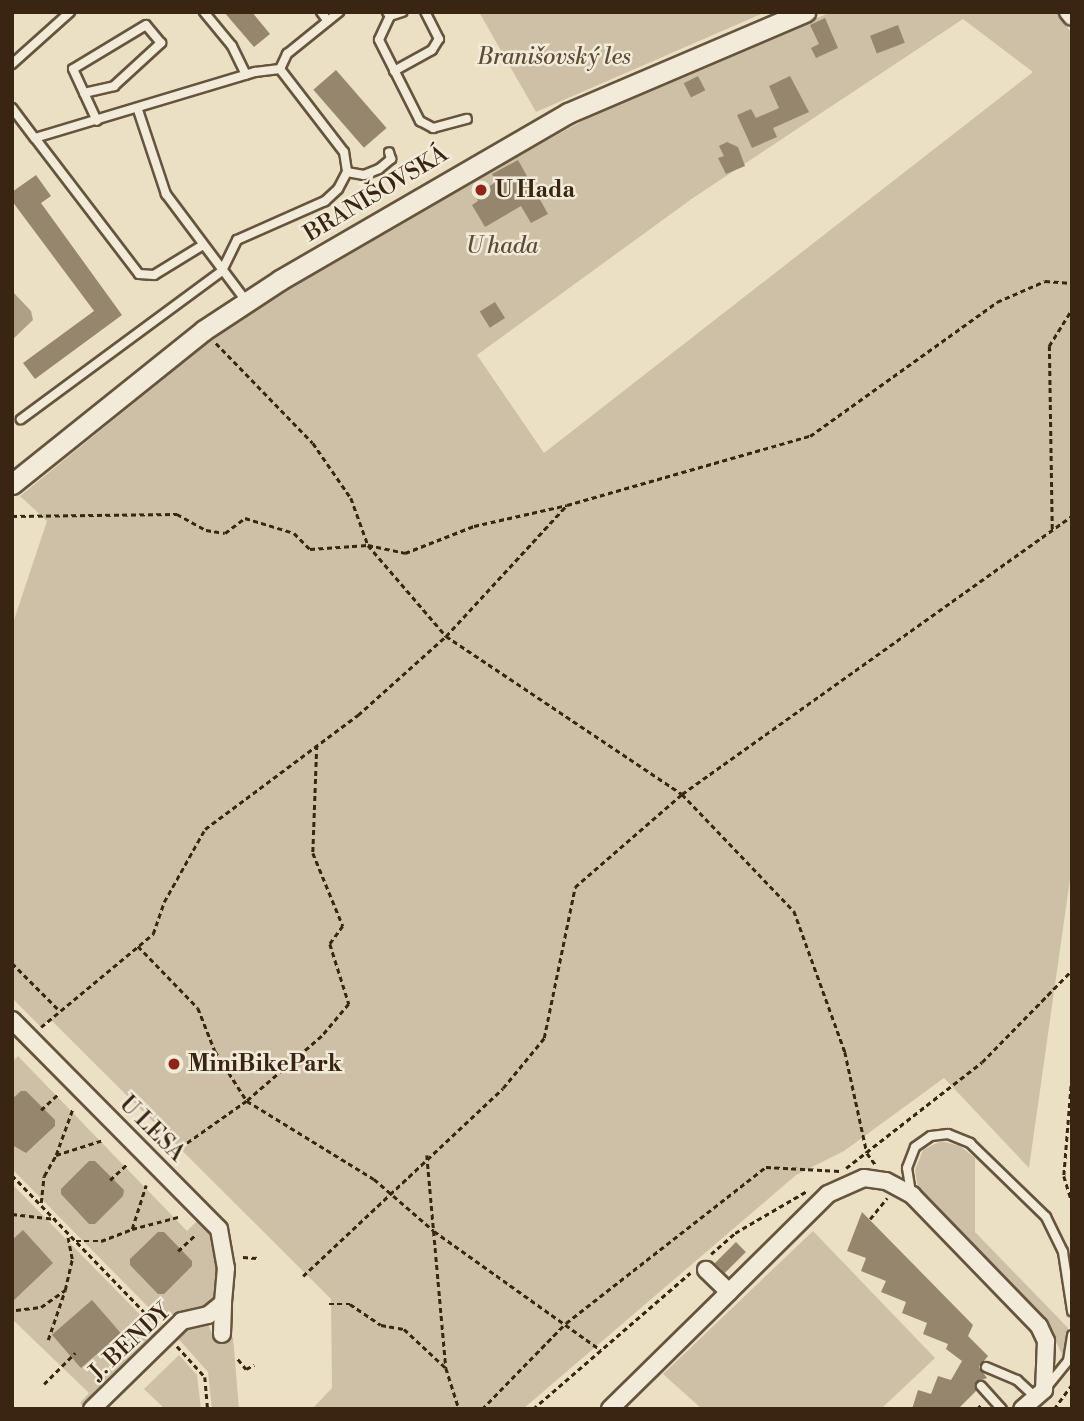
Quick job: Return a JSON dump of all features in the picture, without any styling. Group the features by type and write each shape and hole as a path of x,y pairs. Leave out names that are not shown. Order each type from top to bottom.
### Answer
{"street":[{"name":"BRANIŠOVSKÁ","path":"12,484 204,330 246,301 538,128 804,12"},
{"path":"1068,12 1072,17"},
{"name":"U LESA","path":"12,1020 219,1229 225,1295 222,1334"},
{"path":"610,1409 842,1184 864,1178 886,1181 912,1195 1039,1326 1046,1341 1039,1394 1022,1409"},
{"path":"704,1264 729,1292"},
{"name":"J. BENDY","path":"92,1409 182,1321 208,1315 225,1295"}],"lane":[{"path":"12,64 70,12"},
{"path":"204,12 232,46 246,75"},
{"path":"321,12 328,21"},
{"path":"280,69 287,54 339,12"},
{"path":"402,12 389,14 379,40 420,121 433,128 467,119"},
{"path":"394,71 432,50 439,39 425,12"},
{"path":"84,93 114,86 161,44 146,25 73,69 84,93 97,121"},
{"path":"35,138 138,110 246,75 280,69"},
{"path":"21,419 222,271 237,240 325,201 338,189 347,172 344,152 280,69"},
{"path":"12,108 139,274 154,275 203,246"},
{"path":"138,110 166,194 246,301"},
{"path":"347,172 365,175 379,169 391,159 389,152"},
{"path":"912,1195 907,1168 915,1147 931,1136 947,1135 970,1143 1046,1217 1063,1252 1072,1311"},
{"path":"986,1367 1017,1380 1039,1394 1068,1361 1072,1335"},
{"path":"981,1386 1002,1409"}],"path":[{"path":"12,516 177,514 206,530 225,533 245,518 294,533 310,548 369,545 405,553 474,526 567,505 810,436 997,303 1045,281 1072,283"},
{"path":"1052,530 1049,346 1072,309"},
{"path":"204,330 313,443 351,498 369,545 446,636 682,794 794,911 845,1052 867,1153"},
{"path":"38,1030 58,1009 153,934 164,902 205,829 317,745 446,636 567,505"},
{"path":"303,1276 427,1154 503,1087 544,1038 575,887 682,794 1072,516"},
{"path":"179,1149 247,1101 322,1036 349,1004 330,944 343,926 313,853 317,745"},
{"path":"138,946 198,1008 215,1051 247,1101 374,1179 434,1231 601,1350"},
{"path":"12,963 58,1009"},
{"path":"830,1178 867,1153 982,1062 1072,970"},
{"path":"1072,1077 1064,1177 1072,1202"},
{"path":"41,1110 58,1094"},
{"path":"41,1205 44,1176 56,1155 73,1108"},
{"path":"56,1155 103,1140"},
{"path":"427,1154 446,1368 459,1409"},
{"path":"110,1181 127,1164"},
{"path":"482,1409 566,1323 765,1167 841,1171"},
{"path":"12,1175 161,1329"},
{"path":"132,1229 146,1185"},
{"path":"533,1409 704,1264 735,1233 818,1185"},
{"path":"12,1214 55,1219"},
{"path":"76,1241 101,1241 132,1229 178,1217"},
{"path":"48,1340 72,1259 66,1231"},
{"path":"178,1251 195,1235"},
{"path":"243,1257 259,1258"},
{"path":"16,1310 41,1307 65,1290"},
{"path":"329,1304 350,1304 381,1325 404,1329 446,1368"},
{"path":"171,1339 205,1377 208,1409"},
{"path":"44,1384 75,1353"},
{"path":"238,1359 246,1369 254,1365"},
{"path":"1054,1409 1072,1384"}],"green space":[{"name":"Branišovský les","path":"479,12 766,12 536,112"},
{"name":"U hada","path":"831,12 1057,12 1072,34 1072,865 1029,1168 944,1078 844,1151 796,1175 523,1409 312,1409 332,1388 331,1299 50,1019 41,1027 12,998 12,626 47,521 20,496 231,324 399,221 586,119","holes":["963,19 1033,72 544,453 477,355 693,198"]},
{"path":"18,1056 187,1231 201,1217 217,1241 220,1260 213,1298 202,1306 181,1311 165,1324 12,1169 12,1062"},
{"path":"941,1141 960,1146 975,1158 975,1232 1068,1328 1064,1359 1046,1319 918,1188 915,1170 923,1150"},
{"path":"12,1184 158,1333 85,1409 80,1403 89,1393 12,1319"},
{"path":"813,1231 935,1358 881,1409 702,1409 663,1374"},
{"path":"191,1324 208,1324 213,1336 233,1337 239,1409 212,1409 208,1372 175,1335"},
{"path":"179,1355 197,1375 201,1409 165,1409 144,1389"}],"shaded area":[{"path":"14,293 31,311 33,320 12,340"}],"building":[{"path":"224,12 252,12 270,34 254,47"},
{"path":"825,18 838,48 816,58 811,48 819,44 810,25"},
{"path":"898,25 905,43 877,53 870,36"},
{"path":"336,70 387,128 364,148 313,90"},
{"path":"698,76 705,90 691,98 684,83"},
{"path":"790,76 809,112 773,128 777,137 752,148 737,115 751,109 756,118 779,108 769,86"},
{"path":"727,142 738,147 745,166 726,174 718,158 724,156 719,146"},
{"path":"518,160 548,214 531,223 521,206 485,227 472,205 478,201 475,195 496,182 492,174"},
{"path":"36,175 51,196 41,203 122,315 35,379 23,363 94,311 12,201 12,192"},
{"path":"495,302 505,318 490,328 480,312"},
{"path":"21,1091 26,1091 55,1120 55,1126 26,1153 12,1145 12,1099"},
{"path":"89,1161 95,1161 124,1190 123,1196 95,1224 89,1224 61,1194 61,1189"},
{"path":"862,1212 973,1325 968,1336 988,1356 979,1367 987,1378 976,1382 976,1391 958,1409 912,1409 918,1390 931,1394 938,1376 951,1380 962,1361 946,1349 948,1344 923,1334 927,1323 902,1313 906,1302 881,1292 886,1281 861,1271 866,1258 847,1251"},
{"path":"23,1230 53,1263 12,1302 12,1240"},
{"path":"158,1232 164,1232 192,1261 192,1266 164,1294 158,1294 130,1265 130,1259"},
{"path":"736,1242 746,1252 725,1273 715,1263"},
{"path":"92,1300 121,1333 81,1368 52,1335"}],"place":[{"name":"U Hada","path":"481,190"},
{"name":"MiniBikePark","path":"174,1064"}]}
